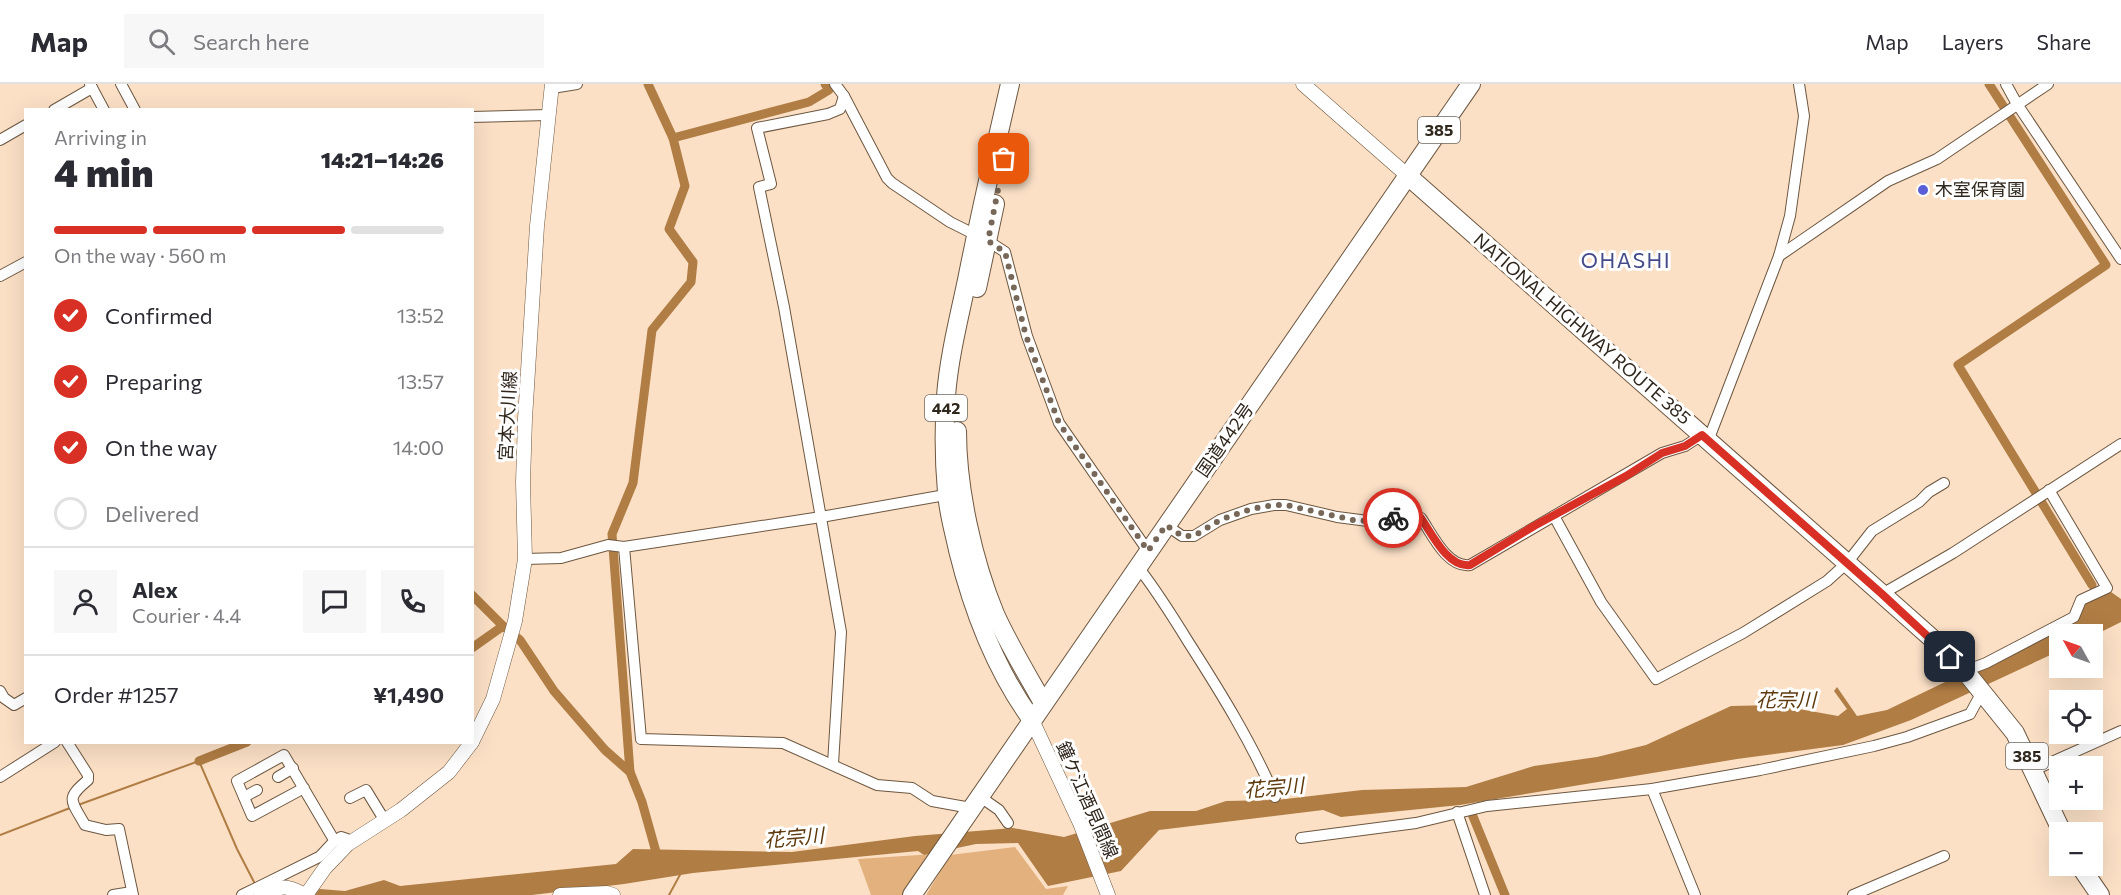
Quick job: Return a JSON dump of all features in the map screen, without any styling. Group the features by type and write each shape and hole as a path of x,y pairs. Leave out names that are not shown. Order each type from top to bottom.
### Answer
{"highway":[{"name":"442","path":"982,238 1010,84"},
{"name":"442","path":"1020,84 982,238 956,329 946,395 945,451 980,576 996,616 1043,703"},
{"name":"385","path":"1408,176 1471,84"},
{"name":"NATIONAL HIGHWAY ROUTE 385","path":"1408,176 1882,594 1965,672 2011,726 2057,822"},
{"name":"国道442号","path":"912,895 1408,176"},
{"name":"442","path":"955,493 962,565 980,622 1018,700 1027,727"},
{"path":"2087,876 2100,895"}],"main road":[{"path":"1303,84 1408,176"},
{"name":"宮本大川線","path":"474,738 493,699 514,621 525,559 523,482 525,419 537,226 552,86"},
{"name":"鐘ケ江酒見間線","path":"1027,727 1080,824 1108,895"},
{"name":"宮本大川線","path":"306,892 348,844 385,821 449,772 470,744"},
{"path":"261,895 280,886 306,892"},
{"path":"560,895 607,893 613,895"}],"street":[{"path":"121,84 134,108"},
{"path":"552,86 577,84"},
{"path":"835,84 844,96 887,178 892,183 950,222 1005,252 1026,336 1059,423 1148,551"},
{"path":"1166,525 1182,536 1194,536 1220,520 1251,509 1274,505 1286,505 1337,517 1368,521 1416,516 1421,518 1450,558 1462,566 1470,565 1662,453 1705,438 1779,256 1790,216 1804,116 1799,84"},
{"path":"2006,84 2010,109 2120,253"},
{"path":"1779,256 1888,181 1937,159 2048,84"},
{"path":"57,108 91,86 103,108"},
{"path":"833,764 841,632 784,307 759,187 771,184 757,128 828,114 840,109 844,96"},
{"path":"474,117 549,115"},
{"path":"0,140 24,126"},
{"path":"0,276 24,263"},
{"path":"1882,594 1953,553 2121,444"},
{"path":"1554,516 1601,602 1656,679 1743,633 1827,581 1847,563 1872,531 1919,502 1929,492 1944,483"},
{"path":"525,559 561,558 616,546 821,517 955,493"},
{"path":"1965,672 2074,617 2080,600 2107,588 2043,494"},
{"path":"616,546 640,739 783,743 877,785 912,788 932,801 975,802 999,810 1008,824"},
{"path":"1138,567 1214,681 1263,767 1275,797"},
{"path":"0,691 4,698 14,705 24,699"},
{"path":"1300,838 1416,823 1487,806 1652,789 1841,754 1907,737 1970,714 1980,691"},
{"path":"2034,770 2121,731"},
{"path":"0,777 52,744"},
{"path":"68,744 88,775 88,780 73,793 74,805 85,825 106,830 119,829 133,893 113,895"},
{"path":"304,788 252,816 237,781 284,755 304,788 334,840"},
{"path":"278,777 292,768"},
{"path":"1652,789 1695,895"},
{"path":"244,797 257,790"},
{"path":"350,798 366,790 385,821"},
{"path":"1456,812 1485,895"},
{"path":"242,895 319,856 329,848 334,840 341,837 347,839 348,844"},
{"path":"1853,895 1944,856"}],"shaded area":[{"path":"2111,592 2121,599 2121,622 2103,631 2103,624 2066,624 2076,619 2082,603"},
{"path":"2049,632 2049,656 1911,720 1843,745 1737,759 1460,805 1341,817 1323,810 1159,830 1121,871 1048,886 1018,843 976,844 924,855 918,851 693,873 532,895 301,895 320,889 345,891 384,880 400,886 616,864 633,849 792,852 915,836 1013,828 1064,837 1150,811 1196,811 1226,801 1277,800 1362,790 1466,787 1534,766 1597,757 1646,745 1731,706 1776,705 1838,716 1847,709 1834,691 1837,687 1857,716 1887,710"},
{"path":"1015,847 1046,889 1068,886 1063,895 926,895 950,855"},
{"path":"934,854 906,895 871,895 858,859"}],"waterway":[{"path":"630,772 612,534 633,483 652,330 691,282 693,262 669,229 685,186 673,138 648,84"},
{"path":"673,138 809,102 829,90 825,84"},
{"path":"1989,84 2106,265 1958,365 2092,585"},
{"path":"474,597 520,640 554,691 605,750 630,772 642,802 658,859"},
{"path":"474,647 503,626"},
{"path":"199,761 242,744"},
{"path":"78,805 199,761 237,849 254,882"},
{"path":"0,835 70,808"},
{"path":"1472,814 1505,895"},
{"path":"669,895 681,873"}],"way so far":[{"path":"1004,159 988,241 1005,252 1026,336 1059,423 1148,551 1166,525 1182,536 1194,536 1220,520 1251,509 1274,505 1286,505 1353,520 1393,518"}],"place":[{"name":"木室保育園","path":"1923,190"}],"district":[{"name":"OHASHI","path":"1626,261"}],"route":[{"path":"1393,518 1409,516 1421,518 1450,558 1462,566 1470,565 1662,453 1685,446 1702,435 1936,642 1950,657"}],"water label":[{"name":"花宗川","path":"1786,700"},
{"name":"花宗川","path":"1274,788"},
{"name":"花宗川","path":"794,838"}]}
